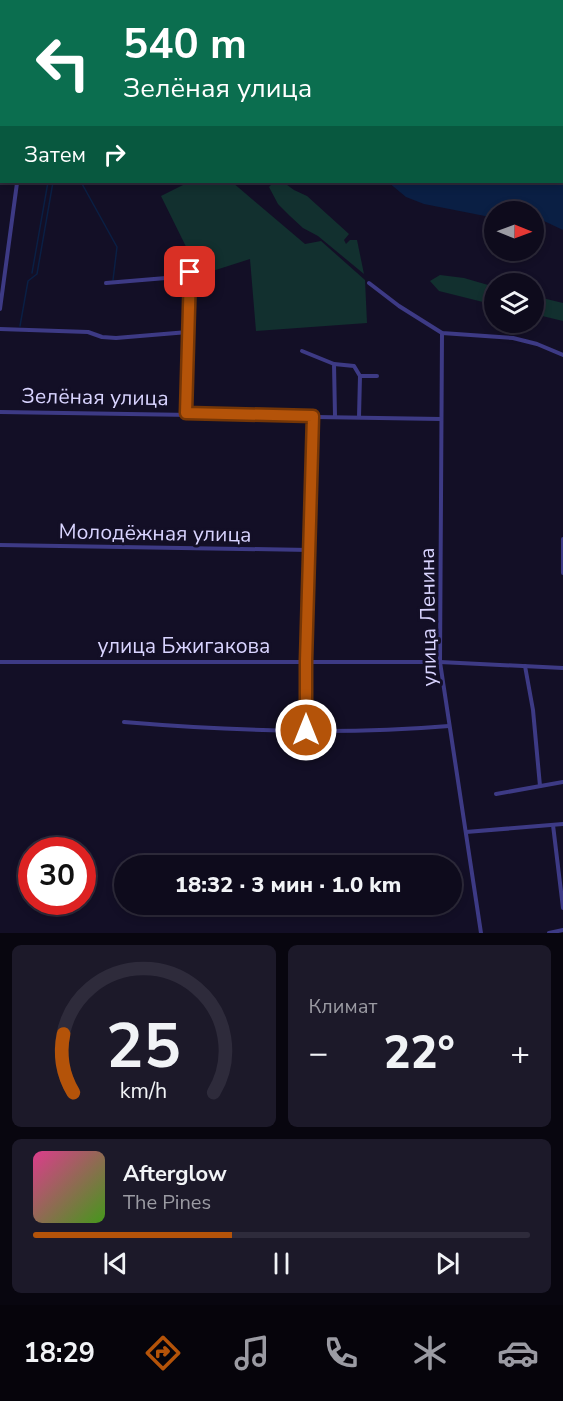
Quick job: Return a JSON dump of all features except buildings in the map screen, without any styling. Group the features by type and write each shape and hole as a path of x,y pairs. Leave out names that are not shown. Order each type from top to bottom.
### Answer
{"street":[{"path":"0,309 17,183"},
{"path":"106,283 190,274 186,413"},
{"path":"369,283 399,306 442,333 513,338 537,344 563,355"},
{"path":"0,329 88,332 102,337 116,338 188,332"},
{"name":"улица Ленина","path":"442,333 440,662 481,933"},
{"path":"302,351 334,364 354,366 360,376 359,417"},
{"path":"334,364 335,416"},
{"path":"360,376 376,376"},
{"name":"Зелёная улица","path":"0,412 186,413 441,419"},
{"path":"306,730 313,416"},
{"path":"563,539 563,573"},
{"name":"Молодёжная улица","path":"0,545 310,550"},
{"name":"улица Бжигакова","path":"0,662 440,662 563,668"},
{"path":"525,666 533,710 540,786"},
{"path":"124,722 204,728 306,730 413,729 449,726"},
{"path":"496,794 563,782"},
{"path":"466,832 563,824"},
{"path":"553,825 560,861 563,908"},
{"path":"549,933 563,930"}],"green space":[{"path":"187,183 233,183 305,244 321,241 365,280 367,323 256,331 250,259 200,275 161,196"},
{"path":"273,183 284,183 307,196 349,234 344,240 346,244 350,240 357,240 364,274 318,236 303,228 278,204 269,187"},
{"path":"440,275 484,284 484,302 439,291 430,281"},
{"path":"544,298 563,303 563,321 544,316"}],"water":[{"path":"389,183 563,183 563,230 544,221 544,201 484,201 484,216 424,204 406,197"}],"waterway":[{"path":"32,273 48,183"},
{"path":"20,326 28,281 37,274 53,183"},
{"path":"82,183 117,247 113,280"}],"route":[{"path":"190,272 186,413 313,416 306,730"}]}
